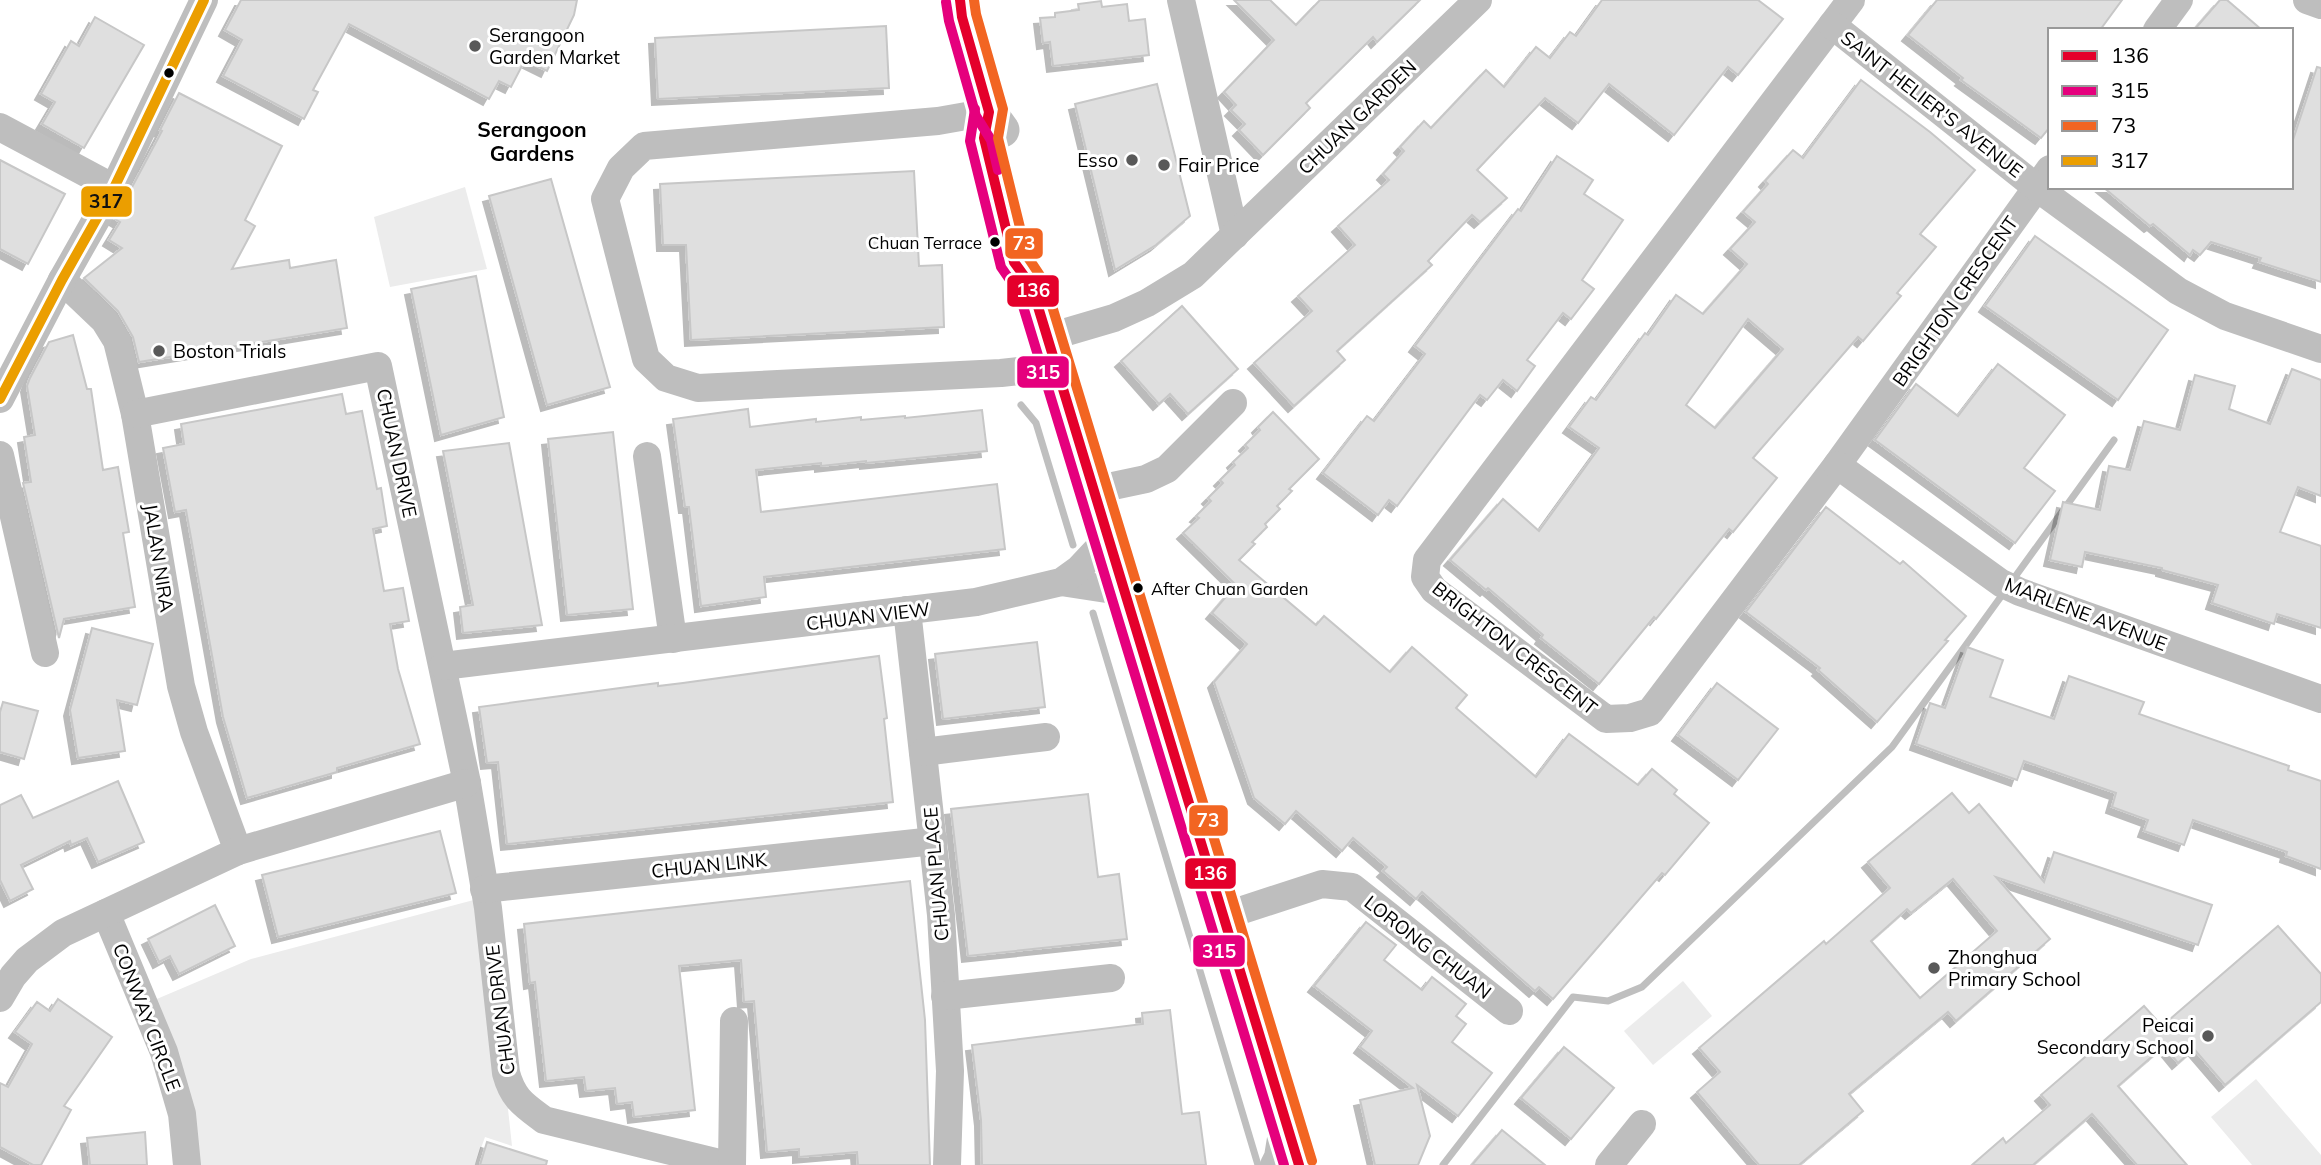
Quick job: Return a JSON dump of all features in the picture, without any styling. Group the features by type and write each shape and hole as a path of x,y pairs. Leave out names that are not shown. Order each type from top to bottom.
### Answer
{"street":[{"path":"0,399 62,279 114,188 204,0"},
{"path":"960,0 962,17 989,112 984,138 1014,262 1032,287 1299,1165"},
{"path":"1181,0 1235,234"},
{"name":"CHUAN GARDEN","path":"1051,352 1147,303 1193,275 1478,0"},
{"name":"BRIGHTON CRESCENT","path":"1851,0 1427,560 1425,577 1434,590 1606,719 1630,719 1650,712 1837,466 2043,178"},
{"path":"2158,28 2179,0"},
{"path":"2306,0 2321,5"},
{"name":"SAINT HELIER'S AVENUE","path":"1832,25 2043,178"},
{"path":"989,112 938,121 644,146 621,168 605,199 646,359 666,378 698,388 1001,373 1051,352"},
{"path":"0,127 114,188"},
{"name":"SAINT HELIER'S AVENUE","path":"2056,189 2178,291 2225,316 2321,349"},
{"name":"JALAN NIRA","path":"62,279 104,320 117,341 135,414 181,686 194,732 238,851"},
{"name":"CHUAN DRIVE","path":"135,414 378,366 467,783 488,908 506,1073 509,1086 519,1102 544,1120 730,1165 734,1021"},
{"path":"1094,490 1146,479 1167,469 1233,403"},
{"path":"0,455 45,653"},
{"path":"648,456 673,639"},
{"name":"MARLENE AVENUE","path":"1837,466 1988,574 2020,592 2321,699"},
{"name":"CHUAN VIEW","path":"1061,582 1079,569 1109,537"},
{"name":"CHUAN VIEW","path":"443,666 976,602 1061,582 1126,592"},
{"name":"CHUAN PLACE","path":"907,610 941,915 950,1070 947,1165"},
{"path":"923,752 1046,737"},
{"path":"0,998 13,976 27,960 62,933 238,851 467,783"},
{"name":"CHUAN LINK","path":"484,889 934,841"},
{"name":"LORONG CHUAN","path":"1224,916 1322,884 1352,887 1510,1011"},
{"name":"CONWAY CIRCLE","path":"106,913 164,1052 182,1114 187,1165"},
{"path":"945,996 1111,978"},
{"path":"1274,1165 1278,1157 1285,1114"},
{"path":"1609,1165 1642,1124"}],"shaded area":[{"path":"465,187 487,269 390,287 374,217"},
{"path":"485,897 512,1146 485,1137 475,1165 194,1165 145,1004 251,959"},
{"path":"1683,981 1712,1016 1653,1065 1624,1031"},
{"path":"2256,1079 2321,1155 2321,1165 2252,1165 2211,1117"}],"building":[{"path":"241,0 577,0 574,15 547,71 525,60 511,87 499,81 489,99 349,24 313,90 318,92 304,119 223,76 242,40 225,30"},
{"path":"1234,0 1270,0 1296,25 1320,0 1420,0 1377,42 1373,37 1306,103 1310,108 1263,155 1239,130 1245,124 1231,110 1236,105 1224,92 1274,40"},
{"path":"1602,0 1758,0 1783,19 1738,75 1728,67 1674,135 1609,84 1578,123 1545,98 1477,170 1507,198 1480,222 1472,215 1428,261 1432,265 1337,351 1345,360 1294,406 1254,363 1312,311 1298,296 1355,245 1338,226 1389,180 1383,174 1404,151 1400,147 1424,121 1431,128 1486,70 1504,87 1536,47 1550,58 1570,32 1576,36"},
{"path":"1937,0 2122,0 2101,28 2048,28 2048,129 2041,138 1961,80 1963,78 1908,35"},
{"path":"2220,0 2227,0 2260,28 2196,28"},
{"path":"1101,1 1102,7 1127,4 1129,21 1145,19 1149,55 1053,66 1050,42 1043,43 1040,18 1079,10 1078,4"},
{"path":"95,17 144,45 84,148 42,124 55,102 41,94 71,41 79,46"},
{"path":"886,26 889,88 658,99 655,38"},
{"path":"2317,67 2321,68 2321,282 2259,262 2261,258 2211,242 2200,255 2193,250 2190,255 2105,189 2293,189 2293,140"},
{"path":"1861,80 1975,170 1920,234 1936,247 1897,293 1901,296 1863,341 1858,337 1753,458 1777,478 1733,532 1729,529 1599,684 1541,638 1543,635 1488,588 1486,590 1450,560 1503,499 1539,531 1599,448 1569,427 1591,397 1596,400 1676,295 1703,314 1747,264 1730,249 1755,222 1743,212 1768,184 1765,181 1793,150 1803,158","holes":["1748,319 1783,349 1715,428 1686,405"]},
{"name":"Esso","path":"1157,84 1190,216 1156,245 1115,270 1075,104"},
{"path":"179,93 282,146 245,220 255,226 232,269 289,260 290,268 336,260 347,328 139,362 133,337 118,311 84,278 122,248 109,240 120,222 115,219"},
{"path":"1557,156 1593,180 1584,194 1623,220 1582,280 1594,289 1571,319 1563,313 1527,360 1535,366 1517,391 1503,380 1487,400 1480,395 1397,506 1389,500 1378,515 1323,473 1367,416 1374,421 1425,354 1415,346 1518,209 1521,211"},
{"path":"0,160 65,194 28,264 0,249"},
{"path":"914,171 919,266 942,265 944,327 691,340 686,245 663,245 660,184"},
{"path":"551,179 610,387 547,405 489,196"},
{"path":"2035,236 2168,330 2118,400 1985,306"},
{"path":"476,276 504,417 441,435 411,289"},
{"path":"1182,306 1238,369 1188,414 1170,394 1159,404 1121,361"},
{"path":"73,335 87,389 91,389 103,470 118,467 129,532 123,533 135,607 64,619 59,638 23,483 31,482 24,437 35,435 27,386 30,378 49,342"},
{"path":"1998,364 2065,415 2024,468 2055,491 2015,543 1875,440 1916,384 1958,416"},
{"path":"2292,369 2321,380 2321,496 2298,487 2280,532 2321,546 2321,628 2277,614 2274,624 2212,603 2218,585 2162,568 2085,552 2082,567 2050,560 2063,502 2100,510 2109,466 2130,470 2144,421 2180,430 2195,375 2235,386 2229,409 2270,424"},
{"path":"342,394 346,414 362,411 377,489 381,488 387,526 373,529 384,591 403,588 409,621 390,624 398,669 420,744 247,798 223,717 186,510 175,512 163,448 184,444 181,424"},
{"path":"748,409 750,427 816,419 816,422 861,417 861,420 905,418 982,410 987,451 756,470 761,512 997,484 1005,549 764,577 766,597 701,606 689,507 685,507 673,419"},
{"path":"1273,412 1319,459 1289,489 1292,491 1277,506 1280,509 1252,542 1255,544 1239,560 1316,625 1324,616 1390,672 1412,647 1467,695 1456,708 1536,777 1569,734 1638,785 1652,769 1677,790 1674,794 1709,823 1553,999 1539,987 1535,991 1422,892 1416,899 1383,871 1387,867 1353,838 1342,851 1296,811 1285,824 1254,798 1214,682 1247,644 1212,613 1236,585 1183,533 1199,518 1196,516 1211,501 1208,498 1223,483 1220,480 1248,448 1245,445 1260,430 1258,427"},
{"path":"613,432 633,609 567,615 548,439"},
{"path":"509,443 542,625 463,633 460,607 473,605 443,451"},
{"path":"1826,507 1900,564 1903,561 1966,616 1945,640 1948,641 1877,722 1818,670 1820,668 1746,612"},
{"path":"92,628 153,644 137,705 117,700 125,751 78,758 70,710"},
{"path":"1037,642 1045,707 943,719 935,654"},
{"path":"1967,647 2003,660 1990,697 2054,719 2069,676 2144,702 2139,714 2289,766 2288,770 2321,781 2321,869 2286,856 2287,852 2193,820 2184,845 2144,831 2148,820 2112,807 2116,793 2024,761 2017,780 1916,744 1930,703 1945,708"},
{"path":"879,656 893,802 507,844 498,762 487,763 479,707"},
{"path":"1717,683 1778,729 1738,780 1678,735"},
{"path":"3,702 38,711 24,759 0,752 0,712"},
{"path":"118,781 144,842 98,862 87,838 71,845 70,841 21,865 33,889 10,901 0,880 0,805 21,795 33,818"},
{"path":"1952,793 1969,813 1979,804 2044,882 2054,852 2212,905 2198,945 1996,877 2050,939 1956,1021 1948,1012 1849,1094 1863,1111 1799,1165 1759,1165 1697,1092 1720,1072 1699,1048 1890,888 1868,862","holes":["1953,879 1997,931 1920,998 1871,941 1907,909 1911,913"]},
{"path":"1088,794 1098,877 1119,874 1127,939 968,956 951,809"},
{"path":"440,831 456,893 278,937 262,875"},
{"path":"910,881 925,1020 930,1165 858,1165 857,1152 799,1157 799,1149 767,1152 754,1001 744,1002 741,960 679,966 695,1110 634,1117 632,1102 617,1104 615,1088 586,1091 584,1077 546,1081 535,982 530,983 524,924"},
{"path":"215,905 235,946 179,974 170,956 159,962 148,939"},
{"path":"1366,922 1396,945 1384,960 1422,990 1432,977 1466,1004 1456,1016 1466,1024 1452,1042 1492,1073 1458,1116 1417,1085 1430,1136 1418,1165 1375,1165 1360,1100 1413,1088 1360,1047 1372,1031 1314,986"},
{"path":"2278,926 2321,974 2321,1002 2225,1085 2194,1049 2178,1063 2164,1046 2118,1086 2187,1165 2137,1165 2092,1114 2033,1165 1972,1165 2003,1138 2006,1143 2050,1105 2041,1095 2144,1006 2162,1026"},
{"path":"58,999 112,1037 64,1106 71,1110 41,1165 33,1165 0,1147 0,1083 8,1087 32,1044 15,1032 37,1002 50,1011"},
{"path":"1170,1010 1182,1114 1199,1112 1206,1165 982,1165 981,1120 972,1045 1143,1024 1142,1013"},
{"path":"1564,1047 1614,1088 1571,1139 1521,1098"},
{"path":"1502,1130 1545,1165 1472,1165"},
{"path":"145,1132 147,1165 90,1165 87,1138"},
{"path":"487,1142 547,1161 546,1165 480,1165"}],"waterway":[{"path":"1021,405 1036,423 1073,545"},
{"path":"2012,581 2114,440"},
{"path":"1443,1165 1573,997 1608,1001 1642,987 1892,747 2005,591"},
{"path":"1093,613 1258,1165"}],"transit line":[{"name":"317","path":"0,399 114,188 204,0"},
{"name":"136","path":"960,0 962,17 989,112 984,138 1014,262 1032,287 1299,1165"},
{"name":"73","path":"974,0 1003,109 998,138 1027,256 1045,283 1312,1161"},
{"name":"315","path":"946,2 976,116 991,140 998,170"},
{"name":"315","path":"975,109 970,141 1001,267 1019,293 1284,1165"}],"place":[{"name":"Serangoon Garden Market","path":"475,46"},
{"name":"Esso","path":"1132,160"},
{"name":"Fair Price","path":"1164,165"},
{"name":"Chuan Terrace","path":"995,242"},
{"name":"Boston Trials","path":"159,351"},
{"name":"After Chuan Garden","path":"1138,588"},
{"name":"Zhonghua Primary School","path":"1934,968"},
{"name":"Peicai Secondary School","path":"2208,1036"}],"district":[{"name":"Serangoon Gardens","path":"532,142"}]}
